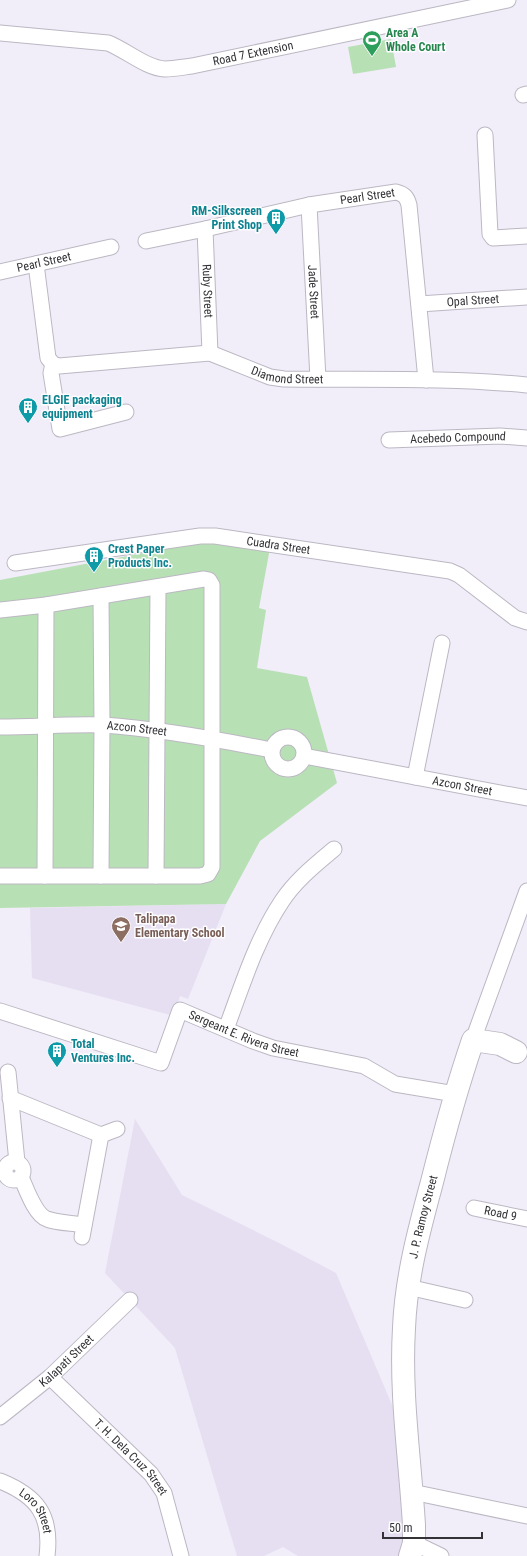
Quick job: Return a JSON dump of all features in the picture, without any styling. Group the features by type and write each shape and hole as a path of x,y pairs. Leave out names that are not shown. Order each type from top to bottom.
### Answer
{"street":[{"name":"Road 7 Extension","path":"0,33 108,43 122,48 148,66 164,69 192,66 508,0"},
{"path":"485,135 490,234 493,238 527,236"},
{"name":"Pearl Street","path":"146,240 205,229 309,205 396,192 402,193 407,198 409,205 426,380"},
{"name":"Jade Street","path":"309,205 318,379"},
{"name":"Ruby Street","path":"205,229 210,353"},
{"name":"Pearl Street","path":"0,272 111,247"},
{"path":"36,264 48,358 53,364 51,373 60,429 126,412"},
{"name":"Opal Street","path":"419,304 527,297"},
{"name":"Diamond Street","path":"53,364 59,366 210,353 270,377 284,379 426,380 503,382 527,385"},
{"name":"Acebedo Compound","path":"389,440 500,436 527,438"},
{"name":"Cuadra Street","path":"15,563 200,536 214,536 450,571 459,575 515,618 527,622"},
{"path":"0,610 46,605 204,579 209,580 212,585 212,867 208,874 200,876 0,876"},
{"path":"156,876 158,587"},
{"path":"100,596 102,725 100,876"},
{"path":"45,876 46,605"},
{"path":"415,777 442,643"},
{"name":"Azcon Street","path":"0,727 102,725 157,730 213,738 271,750"},
{"path":"282,737 294,737 302,744 304,756 298,766 288,769 277,765 273,761 271,750 277,740 282,737"},
{"name":"Azcon Street","path":"304,756 527,798"},
{"path":"226,1029 256,951 283,901 310,870 334,849"},
{"name":"J. P. Ramoy Street","path":"412,1550 414,1525 403,1366 404,1327 408,1287 419,1231 455,1094 471,1045 527,891"},
{"name":"Sergeant E. Rivera Street","path":"0,1011 161,1063 180,1010 273,1048 364,1066 395,1084 455,1094"},
{"path":"471,1045 500,1044 521,1053"},
{"path":"8,1072 10,1098 8,1172 39,1213 46,1219 83,1231 101,1135"},
{"path":"10,1098 101,1135 117,1129"},
{"name":"Road 9","path":"474,1208 527,1219"},
{"path":"408,1287 465,1300"},
{"name":"Kalapati Street","path":"0,1417 50,1377 130,1300"},
{"name":"T. H. Dela Cruz Street","path":"50,1377 151,1474 164,1494 181,1556"},
{"name":"Loro Street","path":"0,1481 22,1492 41,1510 45,1518 47,1528 47,1556"},
{"path":"412,1492 527,1516"},
{"path":"412,1550 441,1556"}],"shaded area":[{"name":"Talipapa Elementary School","path":"226,904 188,999 180,996 174,1016 32,978 30,908"},
{"path":"135,1119 182,1195 336,1273 398,1419 408,1542 403,1556 298,1556 283,1547 264,1556 237,1556 175,1348 105,1273"}],"green space":[{"name":"Area A Whole Court","path":"391,39 396,67 353,74 348,47"},
{"path":"207,541 270,548 259,608 266,610 257,668 307,677 337,783 260,841 226,904 0,908 0,580"}],"place":[{"name":"Area A Whole Court","path":"372,57"},
{"name":"RM-Silkscreen Print Shop","path":"276,235"},
{"name":"ELGIE packaging equipment","path":"28,424"},
{"name":"Crest Paper Products Inc.","path":"94,573"},
{"name":"Talipapa Elementary School","path":"121,943"},
{"name":"Total Ventures Inc.","path":"57,1068"}]}
